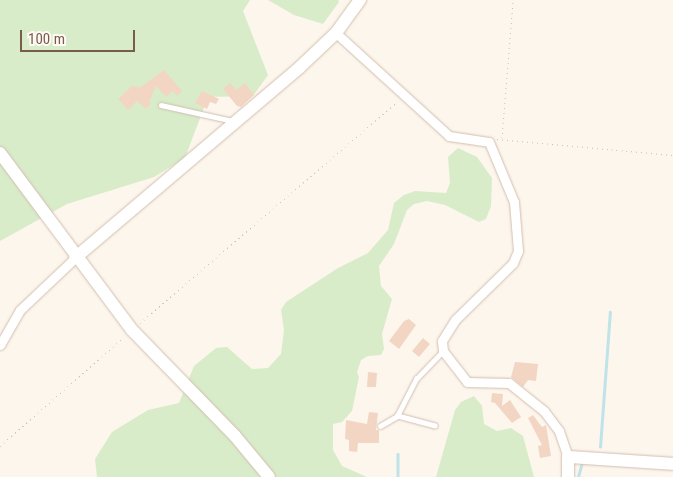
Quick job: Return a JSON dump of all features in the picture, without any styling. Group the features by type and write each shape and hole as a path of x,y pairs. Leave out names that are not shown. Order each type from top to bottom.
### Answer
{"street":[{"path":"0,345 20,310 75,258 236,122 336,33 360,0"},
{"path":"336,33 449,136 489,142 514,202 518,251 513,263 455,320 442,341 443,351 467,382 509,383 544,410 559,430 568,457 568,477"},
{"path":"0,153 75,258 132,330 235,436 269,477"},
{"path":"568,457 673,464"}],"lane":[{"path":"161,105 236,122"},
{"path":"380,426 397,416 416,379 443,351"},
{"path":"397,416 435,426"}],"path":[{"path":"502,138 513,0"},
{"path":"0,446 405,95"},
{"path":"489,142 502,138 673,155"}],"green space":[{"path":"0,0 250,0 243,11 268,75 253,96 208,97 185,158 154,177 67,204 0,241"},
{"path":"268,0 338,0 339,2 323,24 294,15"},
{"path":"458,148 477,157 492,178 491,206 486,219 479,222 445,205 427,201 414,204 407,210 394,244 379,266 381,286 392,299 382,334 384,349 381,355 368,356 361,360 357,372 359,377 352,411 342,422 333,424 333,450 342,466 367,477 97,477 95,459 112,432 148,410 179,403 194,366 216,348 227,347 252,369 268,368 281,354 284,330 281,310 286,302 338,268 368,253 388,230 394,203 404,195 415,191 446,193 450,183 448,157"},
{"path":"474,396 482,406 484,424 497,431 511,428 523,436 534,477 436,477 455,410 461,402"}],"building":[{"path":"164,70 182,91 177,96 173,91 166,97 156,86 149,102 151,103 146,109 137,101 128,110 118,99 132,86 141,87"},
{"path":"230,83 236,90 245,83 254,95 241,107 237,106 223,89"},
{"path":"202,91 219,99 216,104 210,102 207,109 195,103"},
{"path":"409,319 416,325 399,349 389,341 404,321"},
{"path":"423,338 430,344 419,357 412,351"},
{"path":"515,362 538,364 536,381 528,380 523,387 511,377"},
{"path":"368,372 377,373 376,387 367,387"},
{"path":"492,393 503,394 502,406 510,400 521,417 512,423 495,403 491,402"},
{"path":"369,412 378,413 376,430 379,430 379,443 358,443 357,452 349,451 349,440 345,439 346,420 367,424"},
{"path":"533,415 542,427 546,425 551,456 540,458 538,446 542,445 528,418"}],"waterway":[{"path":"600,447 610,312"},
{"path":"398,454 398,477"},
{"path":"578,477 582,462"}]}
